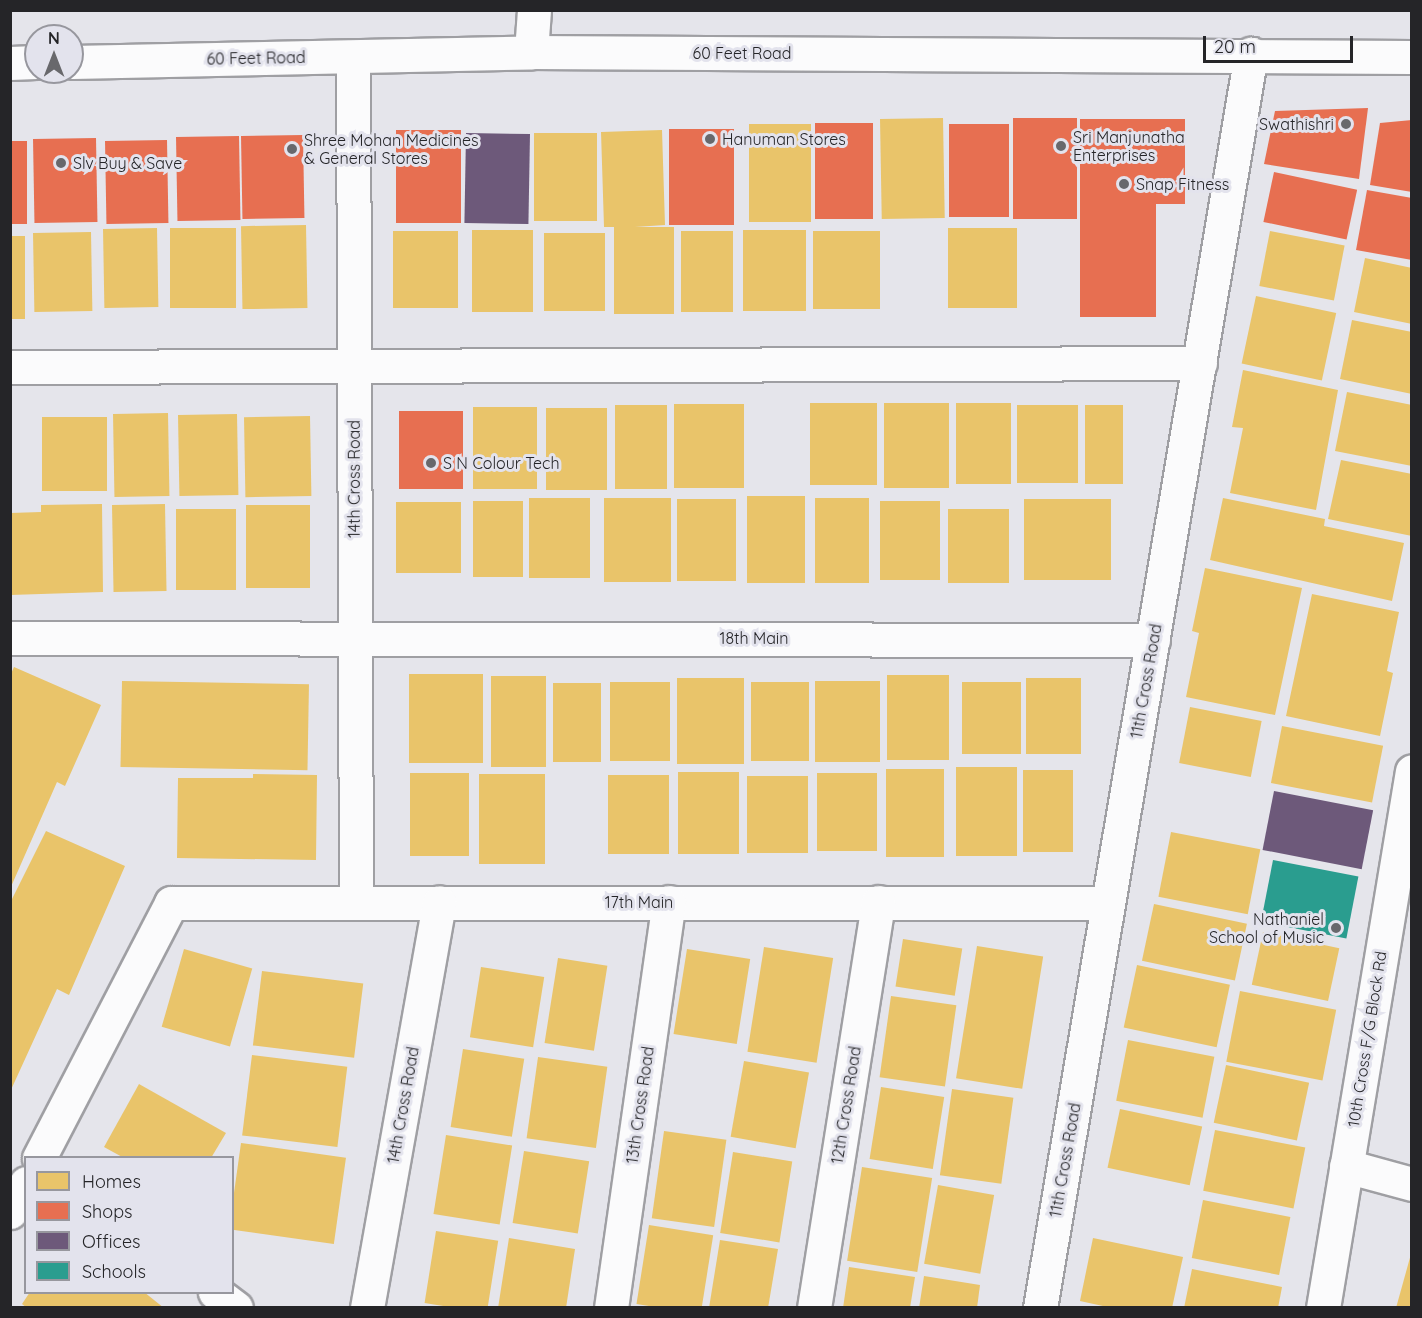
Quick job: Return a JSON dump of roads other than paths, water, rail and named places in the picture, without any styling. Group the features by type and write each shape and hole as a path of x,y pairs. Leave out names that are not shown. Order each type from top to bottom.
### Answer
{"street":[{"path":"531,52 534,10"},
{"name":"60 Feet Road","path":"84,62 531,52 1251,54 1412,57"},
{"name":"11th Cross Road","path":"1040,1308 1251,54"},
{"name":"14th Cross Road","path":"353,57 356,902"},
{"path":"10,367 1200,363"},
{"name":"18th Main","path":"10,638 355,636 1153,640"},
{"name":"10th Cross F/G Block Rd","path":"1323,1308 1412,771"},
{"name":"14th Cross Road","path":"367,1308 440,902"},
{"name":"13th Cross Road","path":"611,1308 669,902"},
{"name":"12th Cross Road","path":"814,1308 878,902"},
{"name":"17th Main","path":"40,1156 171,903 1108,903"},
{"path":"1346,1166 1412,1184"},
{"path":"10,1212 24,1187"},
{"path":"216,1294 236,1308"}],"place":[{"name":"Swathishri","path":"1346,124"},
{"name":"Hanuman Stores","path":"710,139"},
{"name":"Sri Manjunatha Enterprises","path":"1061,146"},
{"name":"Shree Mohan Medicines & General Stores","path":"292,149"},
{"name":"Slv Buy & Save","path":"61,163"},
{"name":"Snap Fitness","path":"1124,184"},
{"name":"S N Colour Tech","path":"431,463"},
{"name":"Nathaniel School of Music","path":"1336,928"}]}
